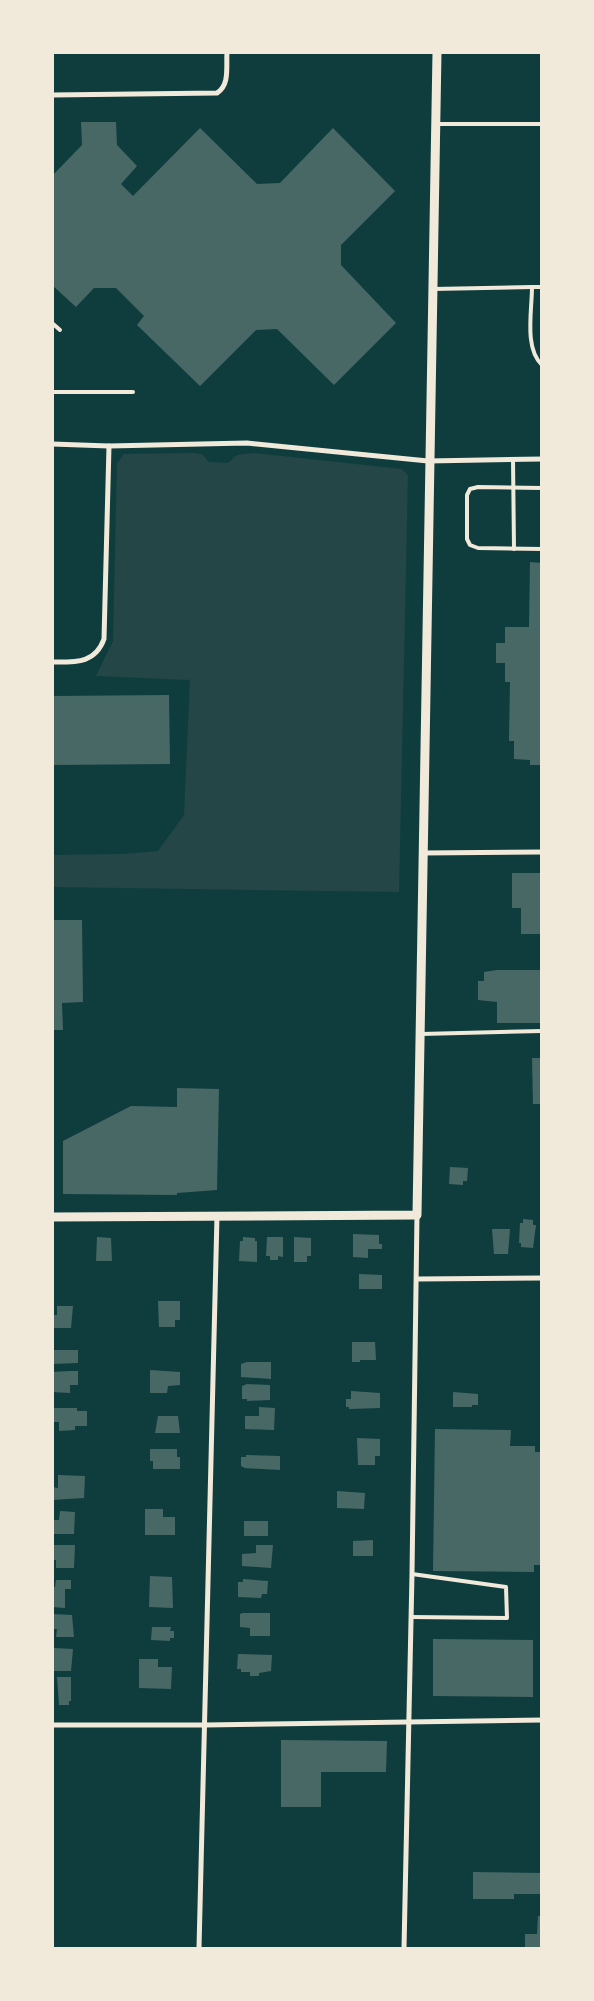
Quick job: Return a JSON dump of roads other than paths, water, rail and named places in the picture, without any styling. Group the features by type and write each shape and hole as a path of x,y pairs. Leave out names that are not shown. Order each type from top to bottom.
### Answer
{"street":[{"path":"52,95 216,93 222,90 226,83 227,52"},
{"path":"404,1948 421,1034 428,461 437,52"},
{"path":"52,444 109,446 248,443 428,461 542,459"},
{"path":"52,662 82,662 94,654 104,639 109,446"},
{"path":"423,853 542,852"},
{"path":"52,1217 417,1215"},
{"path":"199,1948 217,1216"},
{"path":"417,1279 542,1278"},
{"path":"52,1725 205,1725 542,1720"}],"lane":[{"path":"436,124 542,124"},
{"path":"532,287 531,347 534,358 542,365"},
{"path":"433,289 542,287"},
{"path":"52,323 60,330"},
{"path":"52,392 133,392"},
{"path":"513,459 514,549"},
{"path":"542,488 470,489 467,495 467,539 470,544 478,548 542,549"},
{"path":"421,1034 542,1031"},
{"path":"411,1617 507,1618 506,1587 412,1574"}]}
